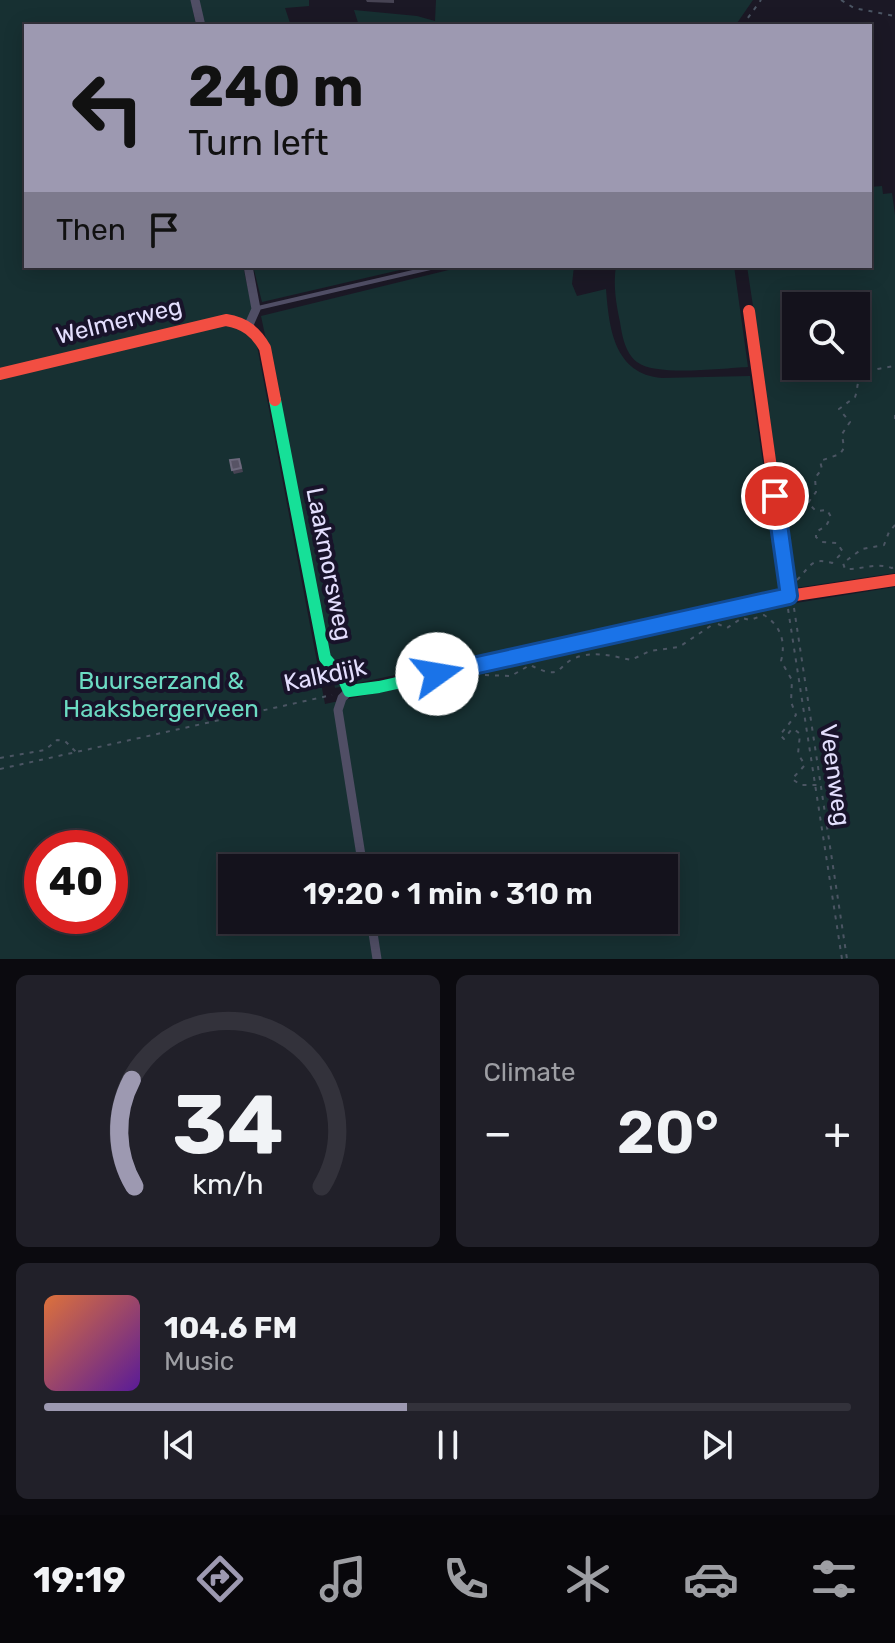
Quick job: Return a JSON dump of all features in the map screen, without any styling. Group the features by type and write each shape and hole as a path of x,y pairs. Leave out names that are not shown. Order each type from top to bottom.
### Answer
{"street":[{"path":"195,0 201,24"},
{"path":"248,268 256,309 248,327"},
{"path":"749,311 788,592"},
{"name":"Welmerweg","path":"0,374 218,320 230,320 248,327"},
{"name":"Laakmorsweg","path":"248,327 265,348 325,658 344,680 349,691"},
{"name":"Kalkdijk","path":"349,691 379,687 788,592 895,580"},
{"path":"349,691 342,698 338,710 361,854"},
{"path":"373,934 377,959"}],"lane":[{"path":"256,309 430,268"}],"path":[{"path":"743,24 761,0"},
{"path":"841,0 854,8 895,16"},
{"path":"788,592 815,561 820,559 832,563 843,552 837,543 822,542 816,537 816,532 826,526 831,517 827,510 816,511 808,503 816,492 815,478 822,469 820,461 840,454 844,448 842,434 850,424 839,411 841,406 855,397 859,379 865,374 880,367 895,366"},
{"path":"895,415 895,422"},
{"path":"895,525 884,545 862,549 843,563 845,569 850,570 875,565 895,566"},
{"name":"Veenweg","path":"788,592 794,605 844,959"},
{"path":"379,687 433,699 452,681 468,685 480,675 511,676 530,665 551,673 577,657 594,654 609,654 631,660 650,651 679,647 714,623 727,628 742,618 750,620 764,615 782,636 784,647 781,661 793,686 791,702 796,715 780,735 784,739 794,729 800,734 798,754 805,765 792,779 801,785 818,786"},
{"name":"Kalkdijk","path":"0,769 349,691"},
{"path":"0,758 45,750 57,740 65,741 77,753"}],"green space":[{"name":"Buurserzand & Haaksbergerveen","path":"0,0 191,0 196,24 24,24 24,268 243,268 252,307 249,315 325,704 796,603 895,587 895,959 0,959"},
{"path":"199,0 309,0 309,6 285,8 290,24 204,24"},
{"path":"436,0 753,0 736,24 358,24 354,10 417,16 435,21"},
{"path":"882,186 883,194 892,193 895,215 895,573 795,588 747,268 872,268 872,187"},
{"path":"254,268 408,268 262,302"},
{"path":"457,268 574,268 572,284 577,296 606,289 612,333 617,347 633,368 662,378 750,376 782,591 335,688 261,316"},
{"path":"616,268 734,268 748,367 674,370 646,367 637,362 627,349 622,332"}],"building":[{"path":"239,459 241,468 232,470 230,460"}],"traffic: fast":[{"path":"275,400 325,658 344,680 349,691 657,625"}],"traffic: jam":[{"path":"749,311 789,596"},
{"path":"0,374 226,320 249,329 265,348 275,400"},
{"path":"657,625 789,596 895,580"}],"route":[{"path":"437,674 789,596 775,496"}]}
